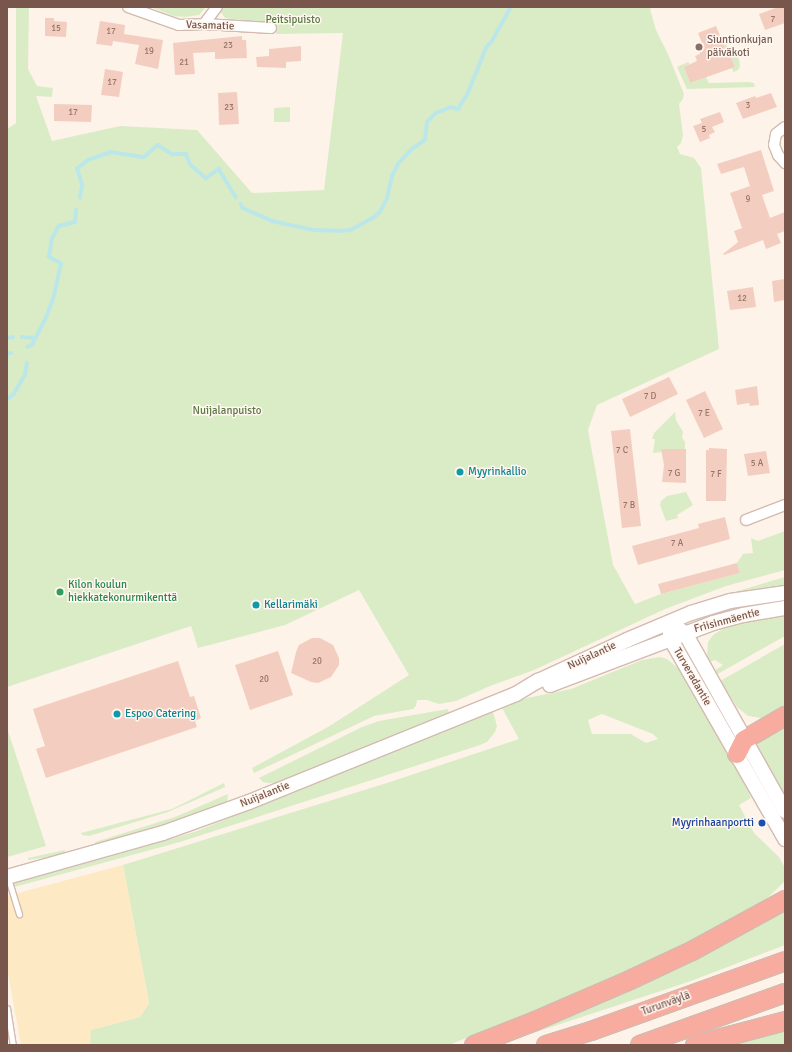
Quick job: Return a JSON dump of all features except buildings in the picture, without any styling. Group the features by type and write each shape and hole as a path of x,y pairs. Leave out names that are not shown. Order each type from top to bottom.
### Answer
{"highway":[{"path":"741,747 785,716"},
{"path":"474,1045 535,1021 630,980 692,951 785,900"},
{"name":"Turunväylä","path":"546,1045 591,1031 785,961"},
{"path":"640,1045 785,993"},
{"path":"695,1045 785,1021"}],"main road":[{"name":"Friisinmäentie","path":"669,622 730,601 785,593"},
{"name":"Friisinmäentie","path":"670,638 743,615 785,608"},
{"name":"Turveradantie","path":"669,622 685,633 785,839"},
{"name":"Turveradantie","path":"669,622 670,638 741,747 785,811"},
{"name":"Nuijalantie","path":"7,877 126,844 198,821 516,694 545,678 669,622"},
{"name":"Nuijalantie","path":"516,694 541,688 670,638"}],"street":[{"name":"Vasamatie","path":"128,7 179,25 204,24 272,28"},
{"path":"204,24 217,7"},
{"path":"785,127 776,134 774,145 778,155 785,163"},
{"path":"746,520 785,506"}],"lane":[{"path":"7,877 19,914"},
{"path":"7,1008 13,1045"}],"green space":[{"name":"Nuijalanpuisto","path":"16,7 29,7 28,69 37,86 53,88 52,97 36,96 52,141 120,126 197,130 252,193 324,190 343,33 276,34 276,21 247,21 225,18 220,11 222,7 654,7 650,9 656,30 668,54 684,94 683,99 679,104 683,135 681,143 677,147 680,154 694,158 701,168 719,349 597,405 588,430 613,565 635,604 661,594 740,573 737,563 743,554 753,553 751,538 758,541 785,531 785,570 726,586 665,609 534,670 490,686 456,701 439,704 427,700 417,700 416,706 413,709 374,716 254,773 252,768 328,727 409,675 359,590 285,625 198,648 191,626 7,687 7,129 16,123"},
{"path":"151,7 206,7 199,15 185,17 174,16"},
{"path":"722,40 739,59 739,69 736,71 733,72 732,68 735,67 731,57 729,58"},
{"path":"688,62 690,64 684,67 690,83 706,77 709,83 749,82 754,83 755,87 687,89 677,67"},
{"path":"290,107 290,122 274,122 274,108"},
{"path":"675,412 676,420 683,432 682,438 685,442 685,449 662,449 662,452 653,453 655,439 652,439 654,433"},
{"path":"686,492 693,505 677,515 678,518 666,521 660,505 661,501 667,496"},
{"path":"785,577 785,587 709,603 708,600"},
{"path":"785,612 785,636 716,675 714,671 723,665 715,660 709,662 707,657 708,642 713,635 734,622"},
{"path":"785,644 785,705 761,718 748,716 737,707 720,681"},
{"path":"660,657 667,659 684,673 735,759 751,798 739,805 754,833 779,857 785,868 785,881 757,908 620,975 449,1045 90,1045 90,1030 140,1017 149,1003 123,865 387,783 519,739 502,708 527,698 571,689 642,660","holes":["602,714 653,734 658,739 646,743 631,734 592,734 588,720"]},
{"path":"448,709 449,713 275,784 263,782 259,778 362,727 379,721"},
{"path":"493,712 497,726 495,732 487,742 480,745 180,842 7,889 7,885 197,831"},
{"path":"785,726 785,796 756,747 756,742"},
{"path":"7,728 46,846 7,857"},
{"path":"224,783 225,787 168,812 89,836 82,835 81,833 172,809"},
{"path":"228,794 227,804 96,846 95,842 175,817"},
{"path":"65,850 64,854 28,860 28,858"},
{"path":"785,906 785,945 691,981 515,1039 514,1036"},
{"path":"785,1027 785,1045 713,1045"}],"sand":[{"path":"123,865 149,1003 140,1017 91,1030 90,1045 21,1045 7,968 7,896"}],"waterway":[{"path":"241,204 243,208 272,221 314,230 351,230 373,218 380,212 387,198 392,176 398,164 412,149 425,140 427,122 436,113 451,107 458,109 468,93 486,48 492,41 511,7"},
{"path":"80,198 82,185 77,169 88,160 111,152 144,157 158,145 172,154 186,154 191,165 206,178 219,169 236,197"},
{"path":"27,347 32,345 46,318 54,296 61,264 49,257 52,238 59,226 75,222 76,210"},
{"path":"7,338 13,337"},
{"path":"22,337 35,338"},
{"path":"7,354 11,353"},
{"path":"7,399 13,395 25,375 27,363"}],"place":[{"name":"Siuntionkujan päiväkoti","path":"699,47"},
{"name":"Myyrinkallio","path":"460,472"},
{"name":"Kilon koulun hiekkatekonurmikenttä","path":"60,592"},
{"name":"Kellarimäki","path":"256,605"},
{"name":"Espoo Catering","path":"117,714"},
{"name":"Myyrinhaanportti","path":"762,823"}],"park label":[{"name":"Peitsipuisto","path":"293,20"}]}
